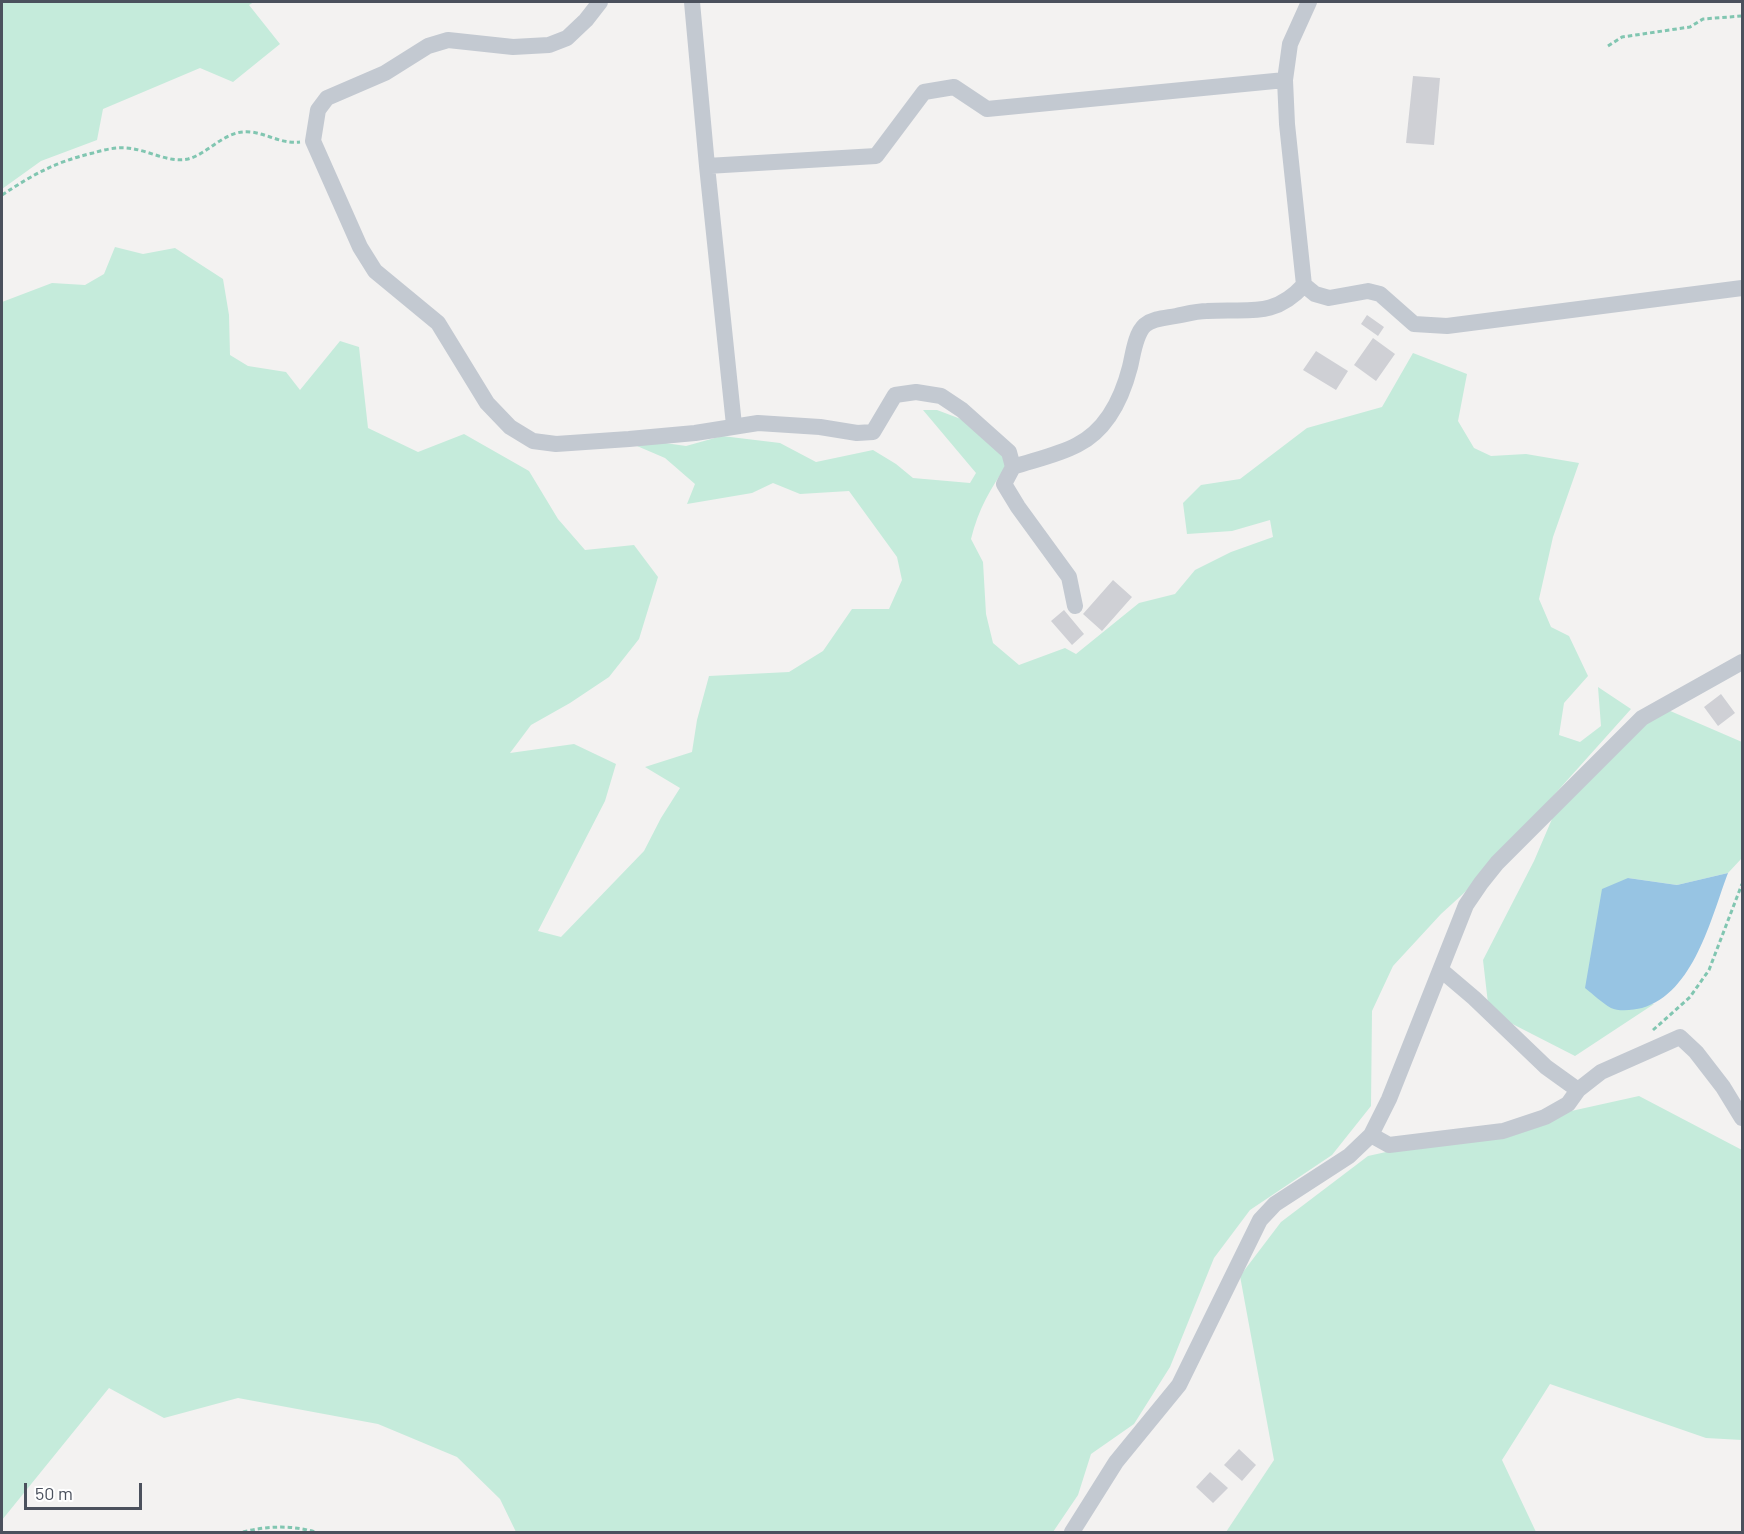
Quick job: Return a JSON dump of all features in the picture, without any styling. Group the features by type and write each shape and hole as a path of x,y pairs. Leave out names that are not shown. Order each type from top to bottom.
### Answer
{"street":[{"path":"600,2 586,20 567,38 549,45 513,46 448,40 428,46 385,73 327,98 318,110 313,141 360,247 375,272 438,323 487,403 510,427 533,441 556,444 694,433 758,423 820,427 857,433 873,432 895,395 916,392 941,396 962,410 1009,452 1013,467"},
{"path":"692,2 734,425"},
{"path":"1310,2 1290,44 1286,80 1287,124 1304,285 1315,294 1329,298 1368,291 1380,294 1414,324 1447,326 1743,288"},
{"path":"707,166 876,156 924,92 954,87 987,109 1286,80"},
{"path":"1076,606 1069,577 1004,484 1013,467 1078,444 1102,424 1117,403 1126,382 1135,344 1145,326 1156,319 1207,311 1247,311 1272,308 1292,298 1304,285"},
{"path":"1072,1533 1116,1462 1179,1385 1260,1220 1275,1204 1349,1156 1371,1135 1389,1099 1467,905 1481,883 1526,834 1642,718 1743,662"},
{"path":"1441,970 1474,998 1546,1067 1578,1090"},
{"path":"1371,1135 1389,1145 1503,1131 1545,1117 1568,1104 1578,1090 1601,1072 1680,1037 1696,1052 1743,1118"}],"path":[{"path":"1608,46 1622,37 1690,27 1703,19 1743,16"},
{"path":"2,195 47,167 107,149 132,148 177,160 189,158 232,134 250,132 288,144 313,141"},
{"path":"1650,1032 1690,998 1709,970 1743,884"},
{"path":"243,1533 284,1527 301,1528 315,1533"}],"green space":[{"path":"2,2 254,2 249,5 280,44 233,82 200,68 103,109 97,140 41,161 2,189"},
{"path":"115,247 143,254 175,248 223,279 229,315 230,355 248,366 286,372 300,390 340,341 359,347 368,428 418,452 464,434 529,471 558,519 585,550 634,545 658,577 639,639 609,677 531,725 510,753 574,744 616,764 605,801 538,931 561,937 644,851 680,788 645,767 692,752 697,720 709,676 789,672 823,651 852,609 889,609 902,580 897,557 849,491 800,494 773,483 752,493 687,504 695,484 665,458 637,446 651,441 686,446 722,436 780,443 816,462 873,450 913,478 970,483 976,473 923,410 937,410 982,427 1008,464 986,499 971,539 983,562 986,614 993,643 1019,665 1065,648 1076,654 1139,603 1175,594 1195,570 1231,552 1273,537 1270,520 1232,531 1187,534 1183,503 1201,485 1240,479 1307,428 1382,407 1413,353 1467,374 1458,421 1474,448 1491,456 1526,454 1579,463 1553,537 1539,599 1551,627 1569,636 1588,676 1564,703 1559,735 1580,742 1601,726 1598,687 1631,709 1476,882 1441,914 1393,966 1372,1011 1371,1106 1332,1155 1250,1210 1214,1258 1170,1367 1134,1424 1091,1454 1078,1495 1053,1532 516,1532 500,1499 457,1457 378,1424 238,1398 164,1418 109,1388 2,1520 2,302 52,283 85,285 104,274"},
{"path":"1661,707 1742,742 1742,858 1728,873 1677,885 1628,878 1612,1008 1654,1004 1575,1056 1489,1012 1483,960 1534,861 1561,798"},
{"path":"1639,1096 1742,1150 1742,1440 1706,1438 1550,1384 1502,1460 1536,1532 1226,1532 1274,1460 1240,1276 1281,1222 1368,1156"}],"water":[{"path":"1728,873 1707,932 1688,971 1660,1000 1642,1008 1618,1010 1608,1006 1585,988 1602,889 1628,878 1677,885"}],"building":[{"path":"1413,76 1440,78 1434,145 1406,143"},
{"path":"1367,315 1384,327 1378,336 1361,324"},
{"path":"1373,338 1395,354 1376,381 1354,365"},
{"path":"1316,351 1348,371 1336,390 1303,370"},
{"path":"1113,580 1132,597 1102,631 1083,614"},
{"path":"1064,610 1084,634 1072,645 1051,621"},
{"path":"1721,694 1735,713 1718,726 1704,707"},
{"path":"1239,1449 1256,1465 1242,1481 1224,1465"},
{"path":"1210,1472 1228,1488 1213,1503 1196,1487"}]}
